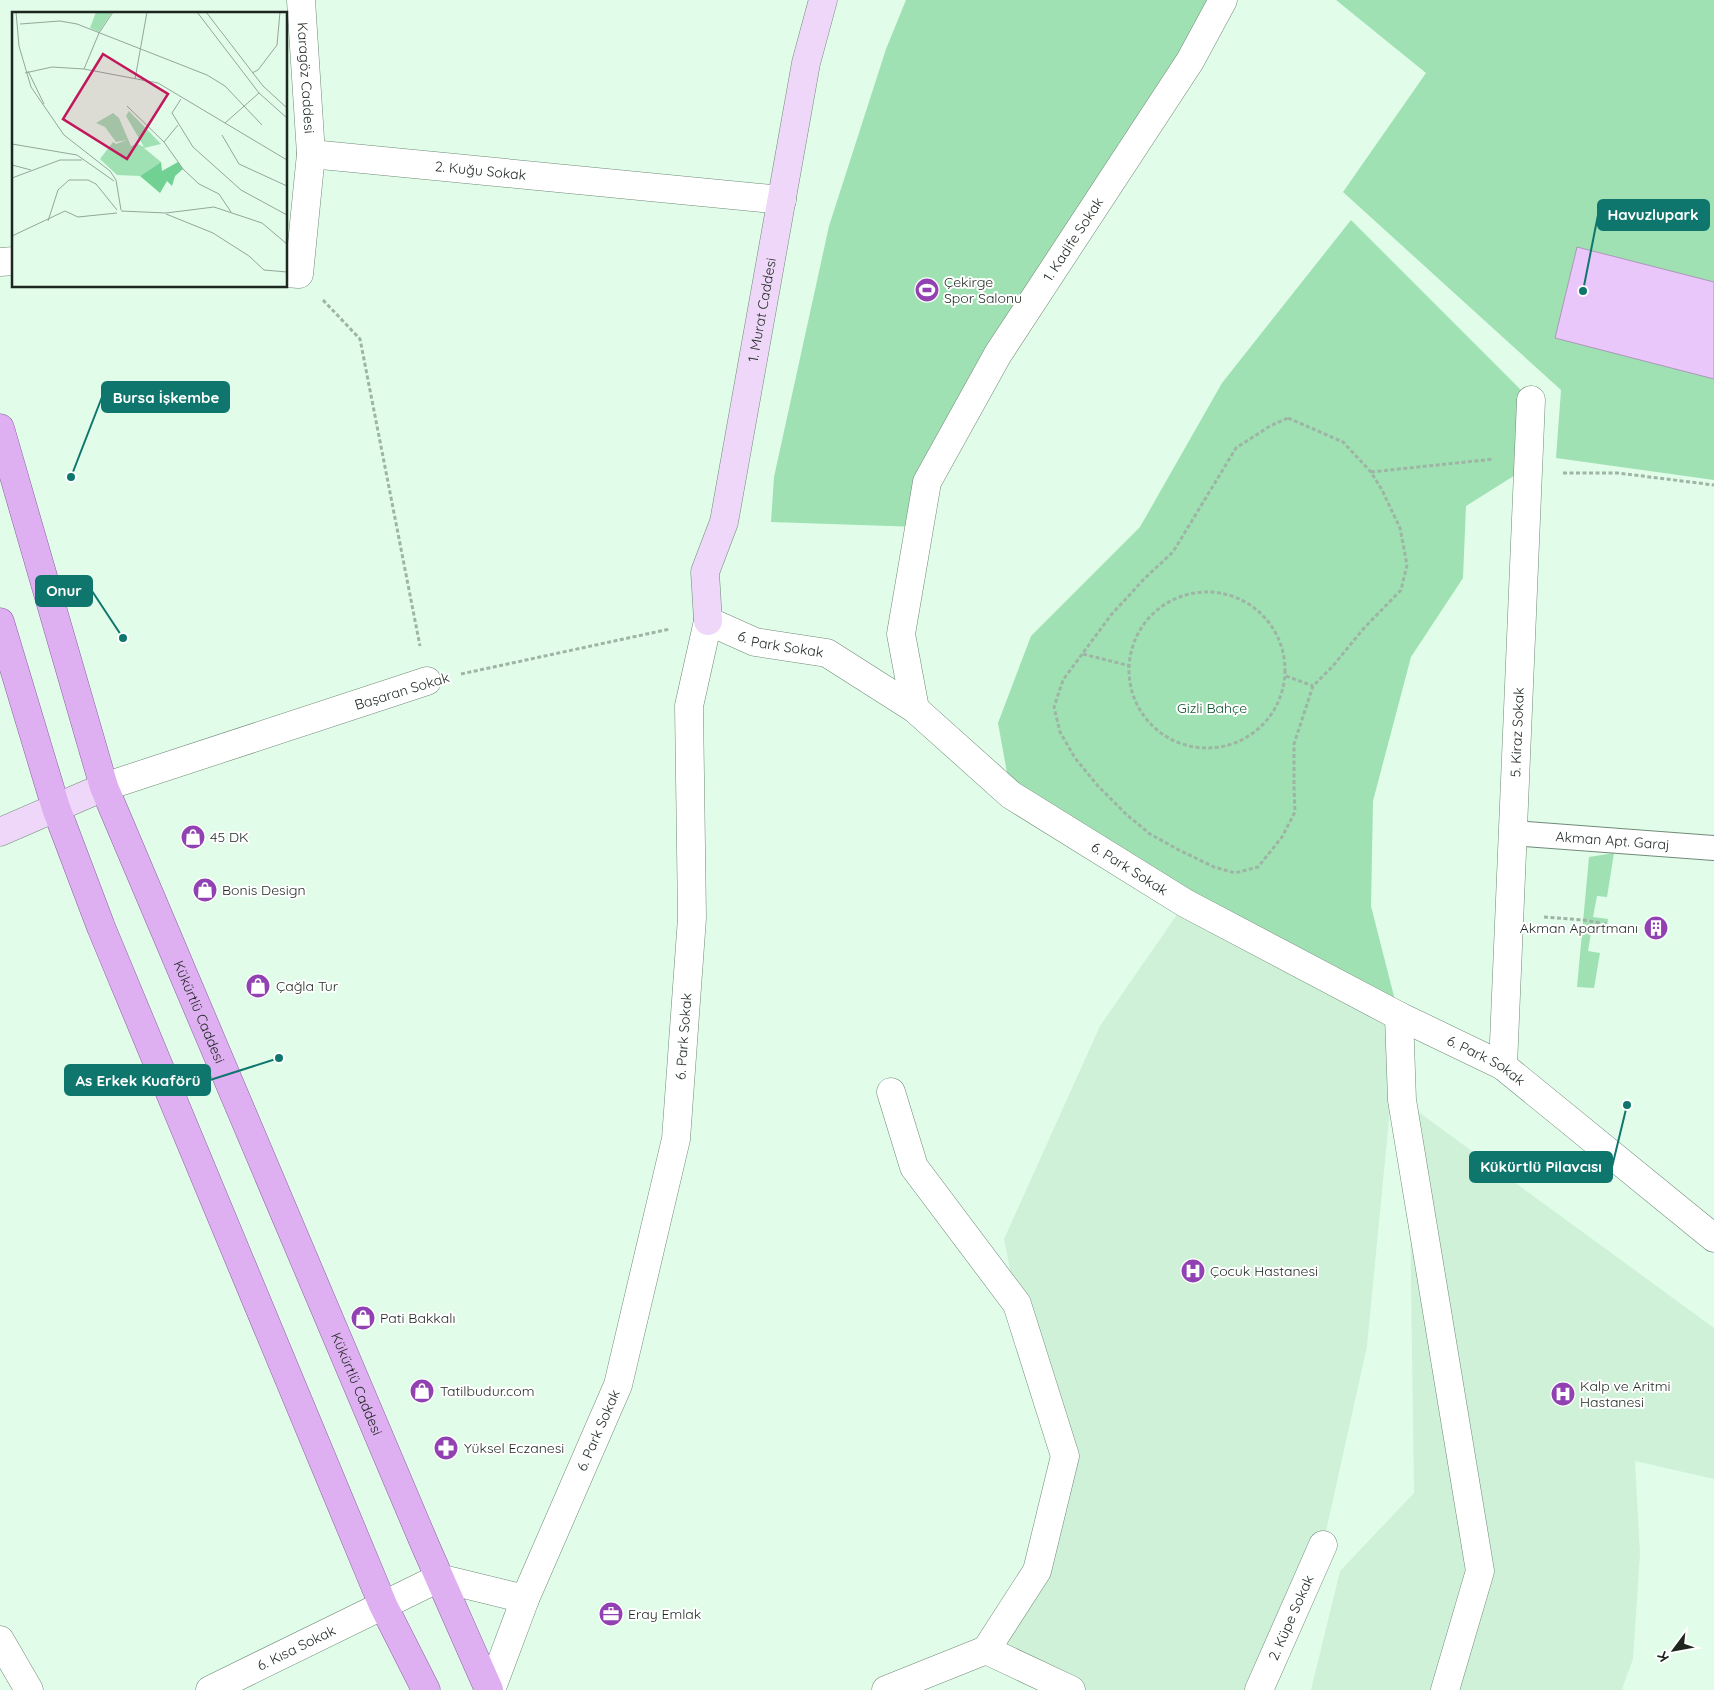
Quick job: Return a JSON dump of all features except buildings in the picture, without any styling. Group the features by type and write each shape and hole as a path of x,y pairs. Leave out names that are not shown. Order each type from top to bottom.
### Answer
{"main road":[{"name":"Kükürtlü Caddesi","path":"0,428 104,787 439,1578 490,1690"},
{"path":"0,622 56,808 104,936 383,1605 426,1690"}],"street":[{"name":"Karagöz Caddesi","path":"301,0 311,154"},
{"name":"1. Murat Caddesi","path":"708,621 705,572 724,522 806,63 823,0"},
{"name":"1. Kadife Sokak","path":"915,709 901,634 927,482 998,354 1190,60 1223,0"},
{"name":"2. Kuğu Sokak","path":"311,154 782,200"},
{"path":"292,273 311,154"},
{"name":"5. Kiraz Sokak","path":"1503,1066 1531,400"},
{"name":"6. Park Sokak","path":"490,1690 525,1600 618,1385 676,1139 692,918 689,706 708,621 755,642 827,653 915,709 1011,794 1185,903 1400,1016 1503,1066 1714,1238"},
{"name":"Başaran Sokak","path":"104,787 427,681"},
{"path":"0,832 104,787"},
{"path":"1400,1016 1402,1100 1480,1571 1445,1690"},
{"path":"886,1690 986,1650 1036,1571 1065,1456 1017,1304 914,1167 891,1092"},
{"name":"2. Küpe Sokak","path":"1259,1690 1323,1545"},
{"path":"439,1578 525,1600"},
{"name":"6. Kısa Sokak","path":"210,1690 439,1578"},
{"path":"0,1640 29,1690"},
{"path":"986,1650 1071,1690"}],"lane":[{"name":"Akman Apt. Garaj","path":"1512,833 1714,848"}],"path":[{"path":"292,273 360,339 427,681"},
{"path":"1288,418 1344,442 1371,472 1400,528 1407,564 1401,590 1364,628 1332,667 1313,686 1294,744 1295,812 1282,837 1258,867 1235,874 1205,862 1150,834 1127,815 1098,786 1075,758 1060,732 1054,707 1063,680 1111,615 1145,578 1173,552 1236,448 1270,426 1288,418"},
{"path":"1371,472 1528,464 1714,485"},
{"path":"1209,591 1235,597 1257,609 1274,628 1283,651 1286,676 1280,700 1267,722 1248,738 1224,747 1200,748 1175,742 1154,728 1138,707 1130,681 1130,653 1140,628 1158,608 1182,596 1209,591"},
{"name":"Başaran Sokak","path":"427,681 708,621"},
{"path":"1083,654 1130,666"},
{"path":"1286,676 1313,686"},
{"path":"1584,920 1607,924"}],"shaded area":[{"path":"1577,247 1714,282 1714,379 1555,338"},
{"name":"Çocuk Hastanesi","path":"1185,903 1399,1016 1367,1346 1323,1545 1259,1690 1071,1690 986,1650 1037,1571 1065,1456 1017,1304 1004,1239 1100,1026"},
{"name":"Kalp ve Aritmi Hastanesi","path":"1402,1100 1714,1328 1714,1479 1635,1461 1640,1554 1633,1659 1622,1689 1625,1690 1311,1690 1340,1571 1414,1493 1409,1140"}],"green space":[{"name":"Çekirge Spor Salonu","path":"906,0 1223,0 998,354 919,527 771,522 774,477 829,226 886,49"},
{"path":"1336,0 1714,0 1714,480 1556,458 1561,390 1343,192 1426,73"},
{"name":"Gizli Bahçe","path":"1351,220 1531,400 1528,467 1466,506 1463,578 1411,657 1373,801 1371,906 1399,1016 1011,795 998,723 1031,636 1140,527 1222,383"},
{"path":"1614,853 1607,897 1597,896 1593,917 1608,919 1607,929 1592,927 1588,951 1600,953 1594,988 1577,987 1589,857"}],"place":[{"name":"Çekirge Spor Salonu","path":"927,290"},
{"name":"Havuzlupark","path":"1583,291"},
{"name":"Bursa İşkembe","path":"71,477"},
{"name":"Onur","path":"123,638"},
{"name":"45 DK","path":"193,837"},
{"name":"Bonis Design","path":"205,890"},
{"name":"Akman Apartmanı","path":"1656,928"},
{"name":"Çağla Tur","path":"258,986"},
{"name":"As Erkek Kuaförü","path":"279,1058"},
{"name":"Kükürtlü Pilavcısı","path":"1627,1105"},
{"name":"Çocuk Hastanesi","path":"1193,1271"},
{"name":"Pati Bakkalı","path":"363,1318"},
{"name":"Tatilbudur.com","path":"422,1391"},
{"name":"Kalp ve Aritmi Hastanesi","path":"1563,1394"},
{"name":"Yüksel Eczanesi","path":"446,1448"},
{"name":"Eray Emlak","path":"611,1614"}]}
